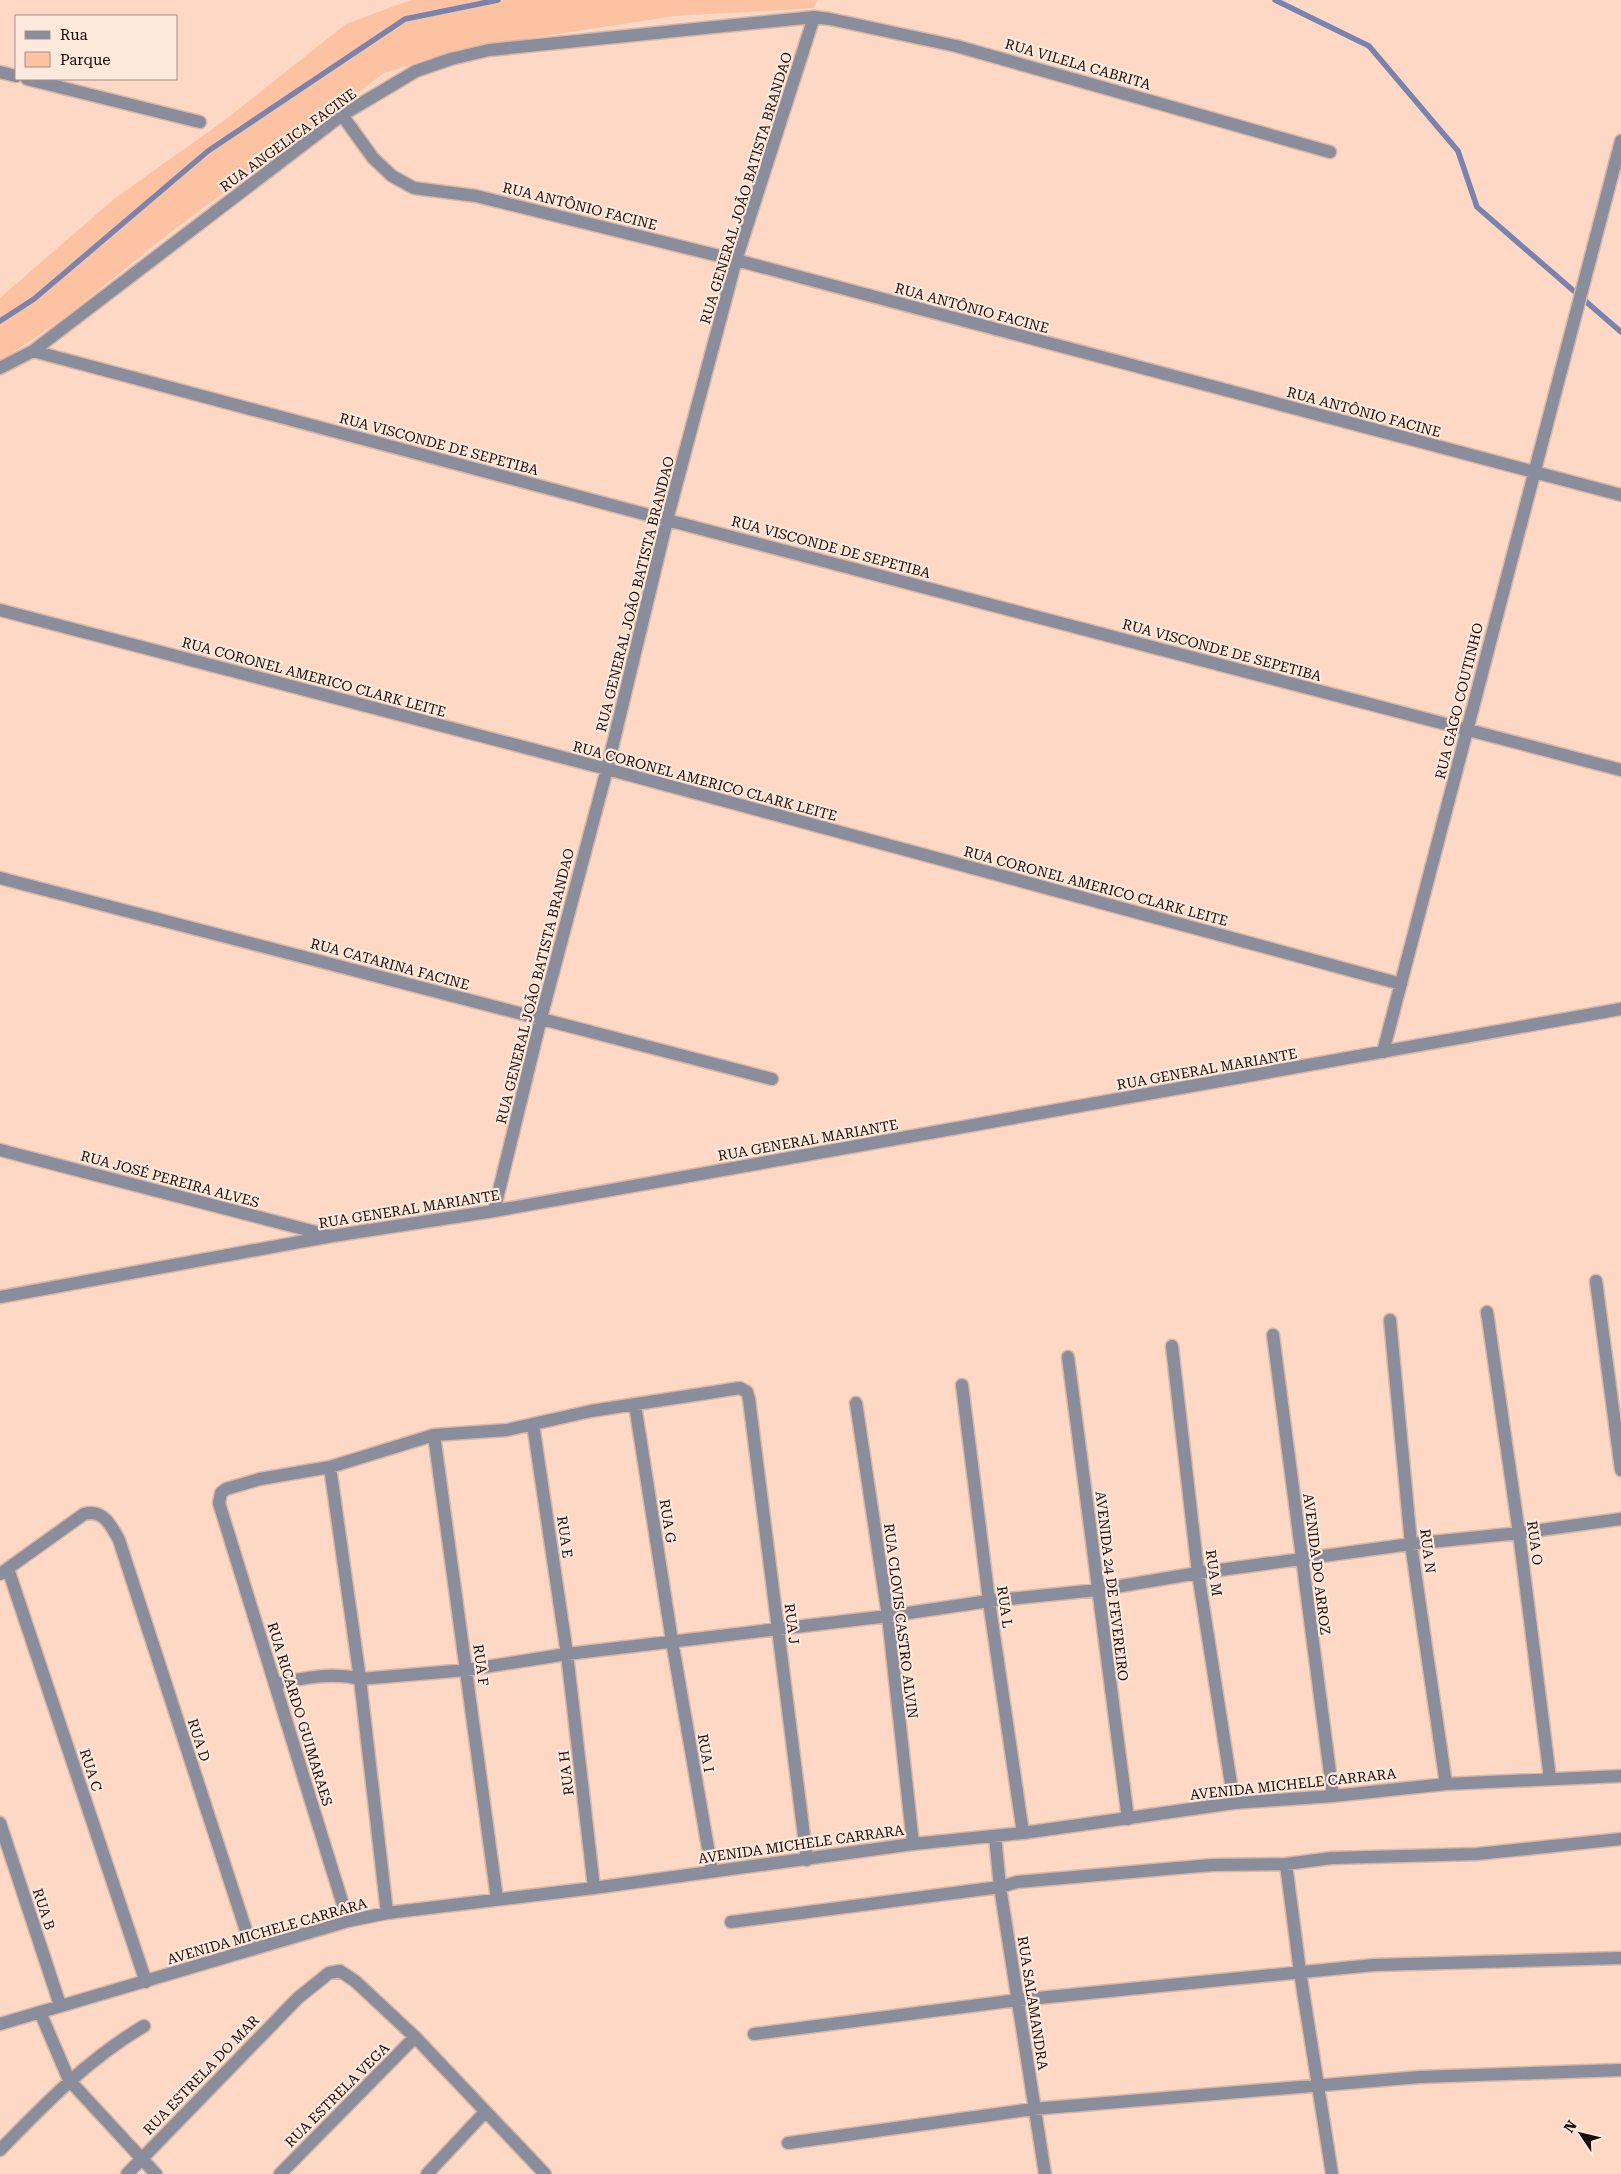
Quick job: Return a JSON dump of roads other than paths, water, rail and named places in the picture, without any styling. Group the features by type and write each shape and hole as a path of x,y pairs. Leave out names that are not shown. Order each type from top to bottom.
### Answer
{"street":[{"name":"RUA ANGELICA FACINE","path":"0,368 33,351 342,115 416,71 450,59 489,50 814,18"},
{"name":"RUA VILELA CABRITA","path":"814,18 847,22 956,46 1330,152"},
{"name":"RUA GENERAL JOÃO BATISTA BRANDAO","path":"494,1211 541,1018 607,770 667,520 736,260 814,18"},
{"path":"0,72 15,76"},
{"path":"31,80 200,122"},
{"name":"RUA ANTÔNIO FACINE","path":"342,115 373,158 392,176 414,188 476,196 736,260 1621,495"},
{"name":"RUA GAGO COUTINHO","path":"1383,1052 1563,357 1593,249 1616,180 1621,141"},
{"name":"RUA VISCONDE DE SEPETIBA","path":"33,351 667,520 1621,770"},
{"name":"RUA CORONEL AMERICO CLARK LEITE","path":"0,610 607,770 1401,984"},
{"name":"RUA CATARINA FACINE","path":"0,878 772,1079"},
{"name":"RUA GENERAL MARIANTE","path":"0,1297 332,1236 494,1211 1621,1009"},
{"name":"RUA JOSÉ PEREIRA ALVES","path":"0,1150 332,1236"},
{"path":"1596,1281 1621,1470"},
{"name":"RUA O","path":"1487,1312 1519,1533 1550,1778"},
{"name":"RUA N","path":"1390,1320 1411,1544 1446,1784"},
{"name":"AVENIDA DO ARROZ","path":"1273,1335 1333,1796"},
{"name":"RUA M","path":"1172,1346 1198,1573 1234,1803"},
{"name":"AVENIDA 24 DE FEVEREIRO","path":"1068,1357 1128,1819"},
{"name":"RUA L","path":"962,1385 989,1601 1023,1833"},
{"name":"RUA J","path":"635,1405 740,1388 747,1392 808,1860"},
{"name":"RUA CLOVIS CASTRO ALVIN","path":"856,1403 888,1616 913,1844"},
{"path":"387,1913 360,1679 330,1467 434,1435 507,1430 560,1417 635,1405"},
{"name":"RUA G","path":"635,1405 672,1641"},
{"name":"RUA E","path":"533,1424 567,1654"},
{"name":"RUA F","path":"434,1435 497,1899"},
{"name":"RUA RICARDO GUIMARAES","path":"330,1467 260,1479 226,1489 219,1498 348,1921"},
{"name":"RUA D","path":"4,1571 84,1514 93,1512 100,1514 112,1528 119,1540 252,1949"},
{"path":"276,1684 307,1677 348,1676 360,1679 466,1670 567,1654 888,1616 989,1601 1097,1590 1198,1573 1411,1544 1621,1520"},
{"name":"RUA C","path":"4,1571 146,1982"},
{"name":"RUA I","path":"672,1641 712,1871"},
{"name":"RUA H","path":"567,1654 594,1888"},
{"name":"AVENIDA MICHELE CARRARA","path":"0,2024 348,1921 387,1913 808,1860 913,1844 1023,1833 1234,1803 1333,1796 1446,1784 1621,1776"},
{"name":"RUA B","path":"0,1823 60,2005"},
{"name":"RUA SALAMANDRA","path":"994,1836 1000,1887 1045,2174"},
{"path":"731,1922 1000,1887 1017,1882 1212,1865 1286,1864 1332,1858 1477,1854 1621,1839"},
{"path":"1286,1864 1300,1972 1332,2174"},
{"path":"754,2034 1018,2000 1374,1965 1621,1958"},
{"name":"RUA ESTRELA DO MAR","path":"127,2174 298,1998 329,1972 340,1971 355,1981 415,2037 545,2174"},
{"path":"40,2012 69,2080 156,2174"},
{"path":"0,2150 69,2080 112,2045 144,2026"},
{"name":"RUA ESTRELA VEGA","path":"280,2174 415,2037"},
{"path":"788,2143 1034,2109 1420,2077 1621,2070"},
{"path":"428,2174 485,2112"}],"waterway":[{"path":"0,321 34,299 208,151 405,19 498,0"},
{"path":"1275,0 1369,46 1458,151 1477,207 1621,332"}]}
